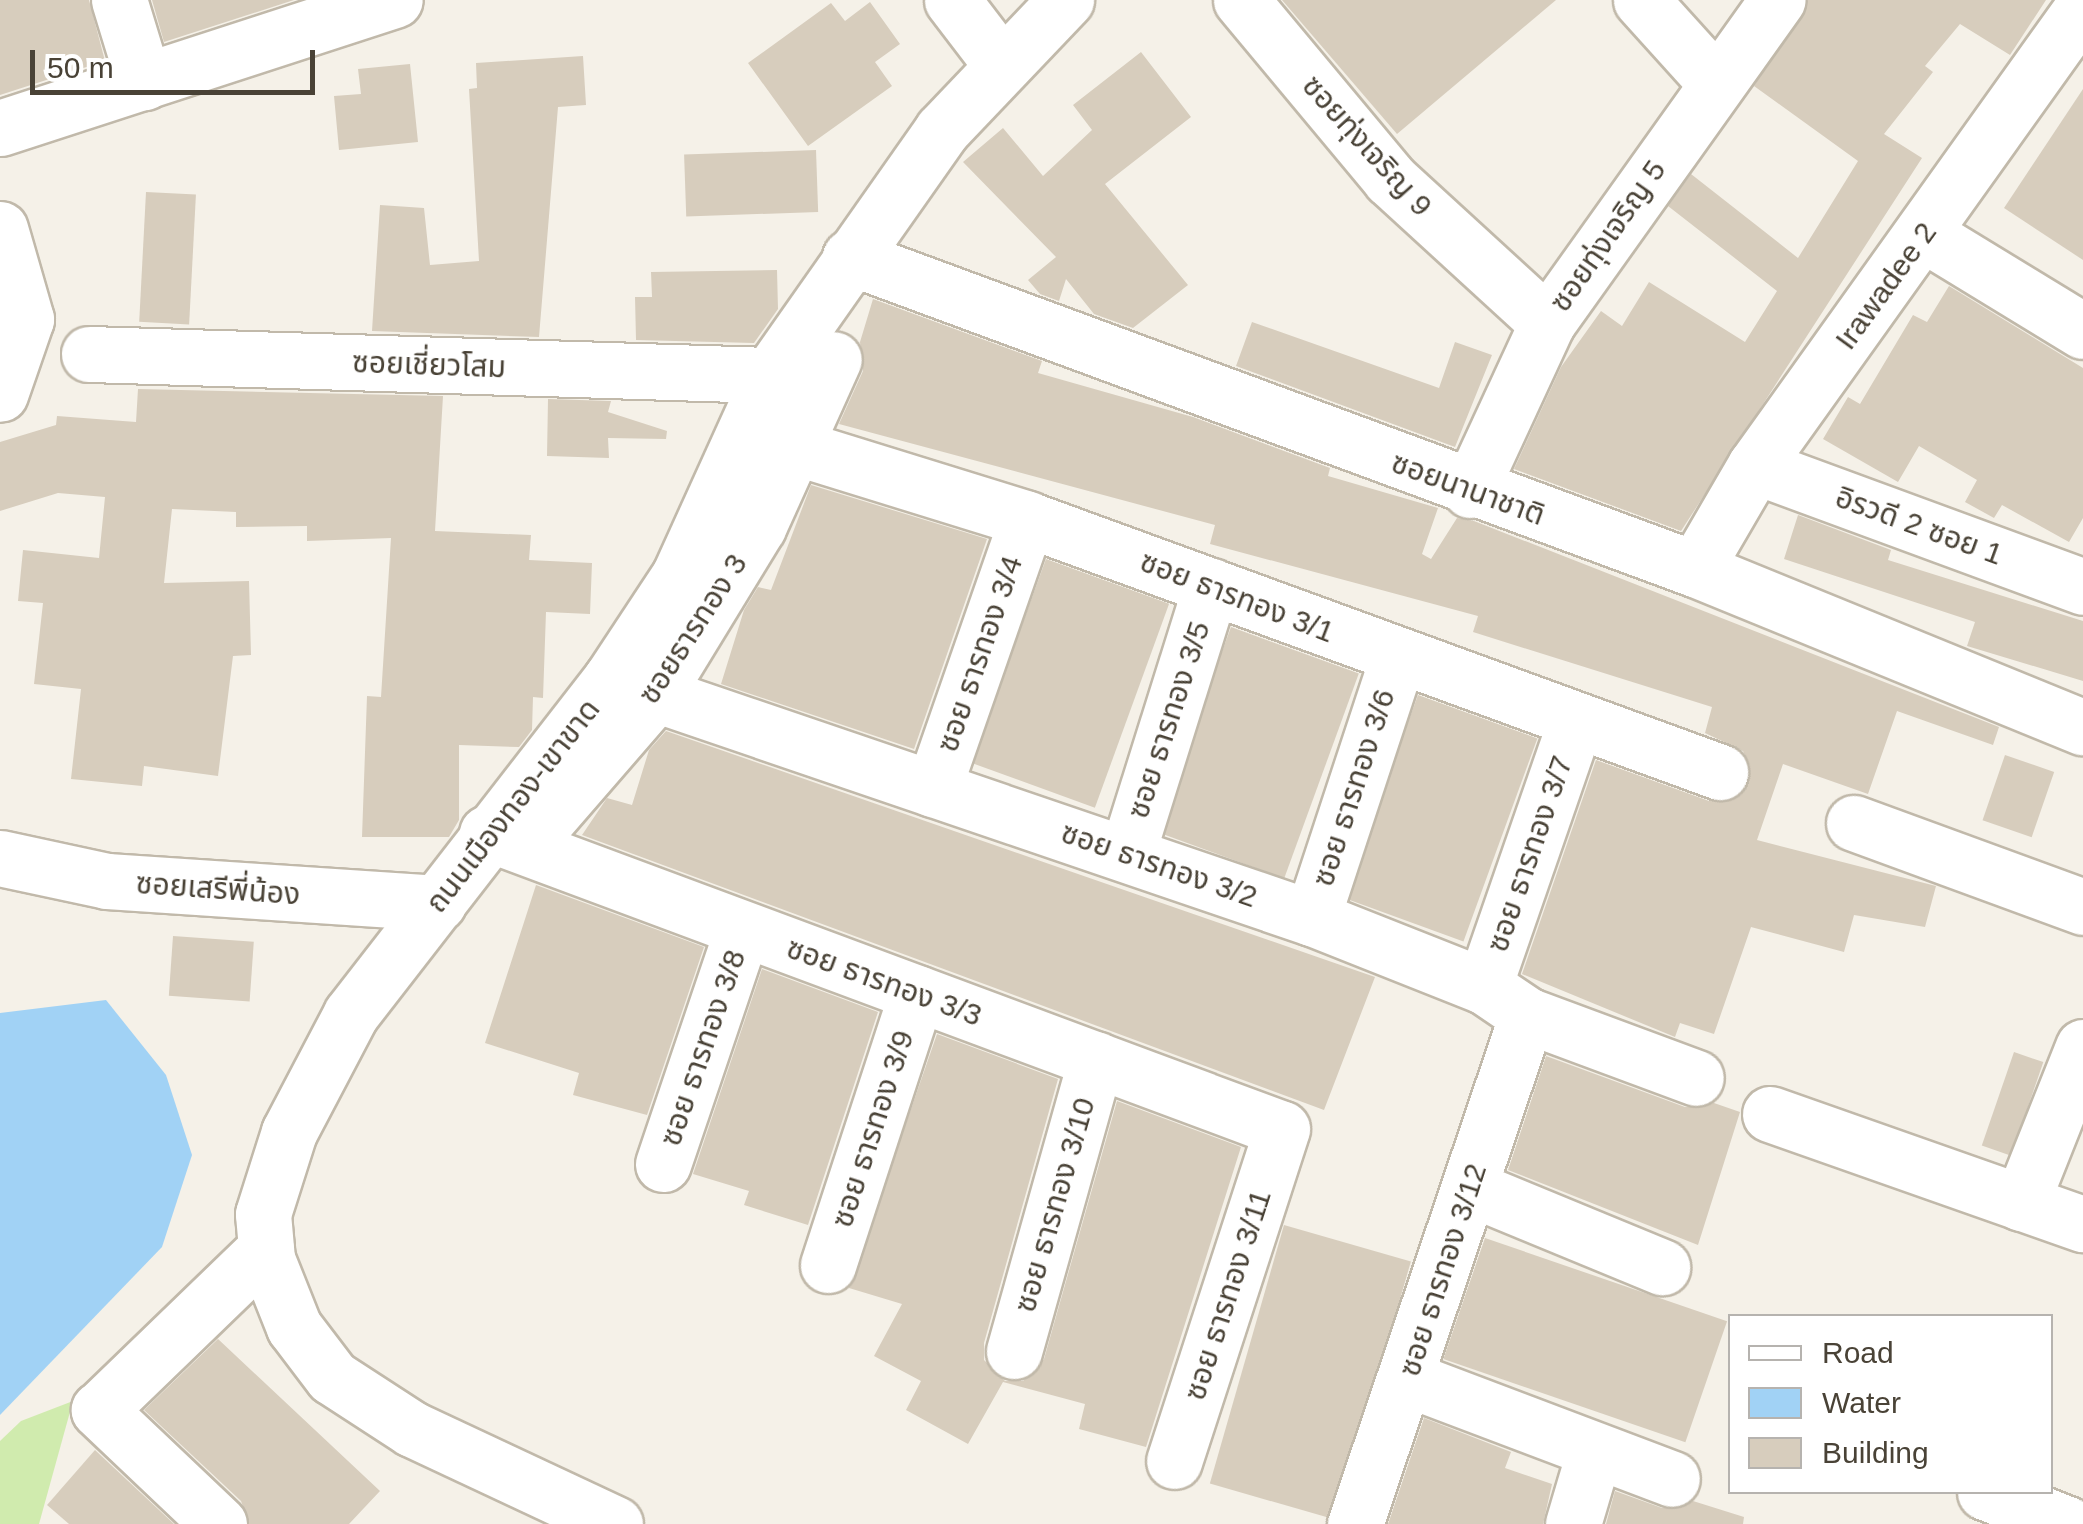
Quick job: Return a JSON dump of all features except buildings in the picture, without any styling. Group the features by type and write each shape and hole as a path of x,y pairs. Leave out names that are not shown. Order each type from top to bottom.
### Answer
{"street":[{"path":"119,0 144,82"},
{"path":"952,0 1001,64"},
{"name":"ซอยทุ่งเจริญ 9","path":"1241,0 1390,179 1547,323"},
{"path":"1641,0 1715,82"},
{"name":"ซอยทุ่งเจริญ 5","path":"1470,490 1547,323 1777,0"},
{"path":"0,128 388,1"},
{"name":"ถนนเมืองทอง-เขาขาด","path":"615,1524 412,1430 332,1377 294,1328 266,1248 263,1214 289,1132 352,1014 438,904 505,840 633,687 679,576 771,440 770,375 850,257 1045,7"},
{"name":"Irawadee 2","path":"1695,570 1755,466 2075,35"},
{"path":"0,229 26,318 0,394"},
{"path":"1924,234 2083,331"},
{"name":"ซอยนานาชาติ","path":"850,257 1470,490 1695,570 2083,727"},
{"name":"ซอยเชี่ยวโสม","path":"88,354 770,375"},
{"path":"771,440 834,358"},
{"name":"ซอย ธารทอง 3/1","path":"771,440 1027,519 1396,658 1720,772"},
{"name":"อิรวดี 2 ซอย 1","path":"1755,466 2083,586"},
{"name":"ซอย ธารทอง 3/4","path":"933,789 1027,519"},
{"name":"ซอย ธารทอง 3/5","path":"1127,854 1211,586"},
{"name":"ซอย ธารทอง 3/6","path":"1312,918 1396,658"},
{"name":"ซอย ธารทอง 3/2","path":"633,687 1312,918 1696,1078"},
{"name":"ซอย ธารทอง 3/7","path":"1505,1001 1576,721"},
{"path":"1854,823 2083,907"},
{"path":"398,1014 505,840"},
{"name":"ซอย ธารทอง 3/3","path":"505,840 742,932 1282,1129"},
{"name":"ซอยเสรีพี่น้อง","path":"0,858 107,881 438,904"},
{"name":"ซอย ธารทอง 3/8","path":"664,1164 742,932"},
{"name":"ซอย ธารทอง 3/9","path":"828,1264 917,993"},
{"name":"ซอย ธารทอง 3/12","path":"1355,1524 1408,1379 1470,1188 1505,1001"},
{"path":"2021,1203 2083,1047"},
{"name":"ซอย ธารทอง 3/10","path":"1014,1351 1096,1060"},
{"path":"1770,1114 2083,1224"},
{"name":"ซอย ธารทอง 3/11","path":"1174,1461 1282,1129"},
{"path":"1470,1188 1662,1266"},
{"path":"219,1524 99,1410 266,1248"},
{"path":"1408,1379 1672,1479"},
{"path":"1573,1524 1594,1452"},
{"path":"1990,1494 2067,1524"}],"green space":[{"path":"73,1401 39,1524 0,1524 0,1441 21,1421"}],"water":[{"path":"106,1000 166,1075 192,1155 162,1247 0,1415 0,1013"}]}
